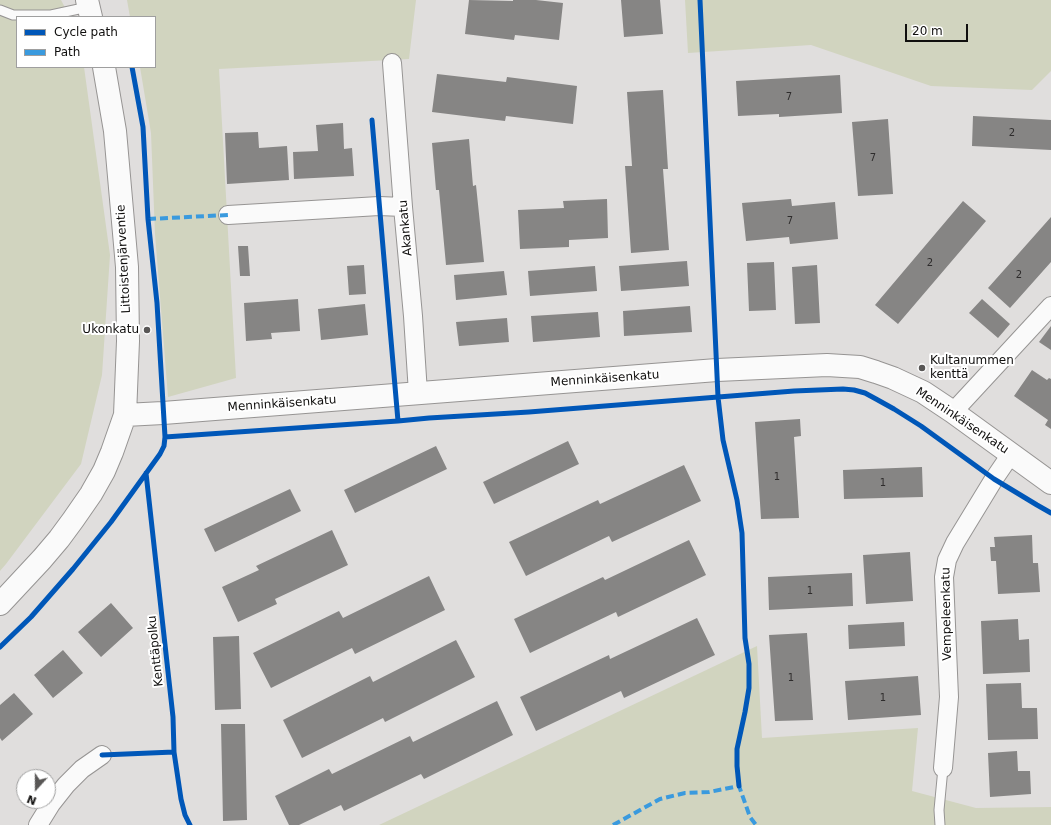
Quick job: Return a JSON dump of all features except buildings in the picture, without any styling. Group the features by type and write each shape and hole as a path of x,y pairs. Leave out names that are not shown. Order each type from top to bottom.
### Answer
{"street":[{"name":"Akankatu","path":"392,63 418,393"},
{"name":"Littoistenjärventie","path":"0,604 55,544 74,520 104,471 125,415 128,341 127,267 114,131 104,68"},
{"path":"228,215 379,206 404,206"},
{"path":"953,412 1051,306"},
{"name":"Menninkäisenkatu","path":"125,415 717,370 827,365 860,367 893,378 923,392 1051,483"},
{"name":"Vempeleenkatu","path":"943,768 949,697 944,577 946,564 950,551 1011,454"},
{"path":"38,825 51,804 66,785 82,769 102,755"}],"lane":[{"path":"0,10 13,14 51,16 89,8"},
{"path":"940,825 939,810 943,768"}],"green space":[{"path":"0,0 61,0 69,16 16,16 16,68 84,68 110,255 102,375 81,464 0,571"},
{"path":"127,0 416,0 409,59 219,69 236,378 168,397 155,234 151,133 140,68 156,68 156,16 130,16"},
{"path":"685,0 1051,0 1051,71 1032,90 931,86 811,45 688,53"},
{"path":"757,646 762,738 918,728 912,791 976,808 1051,807 1051,825 379,825"}],"marked path":[{"path":"148,219 228,215"},
{"path":"613,825 660,799 685,793 709,792 739,786 750,817 756,825"}],"cycle path":[{"path":"700,0 718,397 723,440 737,500 742,533 745,638 749,664 749,688 737,749 739,786"},
{"path":"0,647 31,617 73,569 111,522 160,454 164,446 165,437 157,303 148,219 143,127 132,68"},
{"path":"372,120 398,421"},
{"path":"165,437 529,412 794,391 843,389 865,393 894,409 921,426 994,479 1051,513"},
{"name":"Kenttäpolku","path":"146,473 173,717 174,752 181,799 185,815 190,825"},
{"path":"102,755 174,752"}],"place":[{"name":"Ukonkatu","path":"147,330"},
{"name":"Kultanummen kenttä","path":"922,368"}]}
